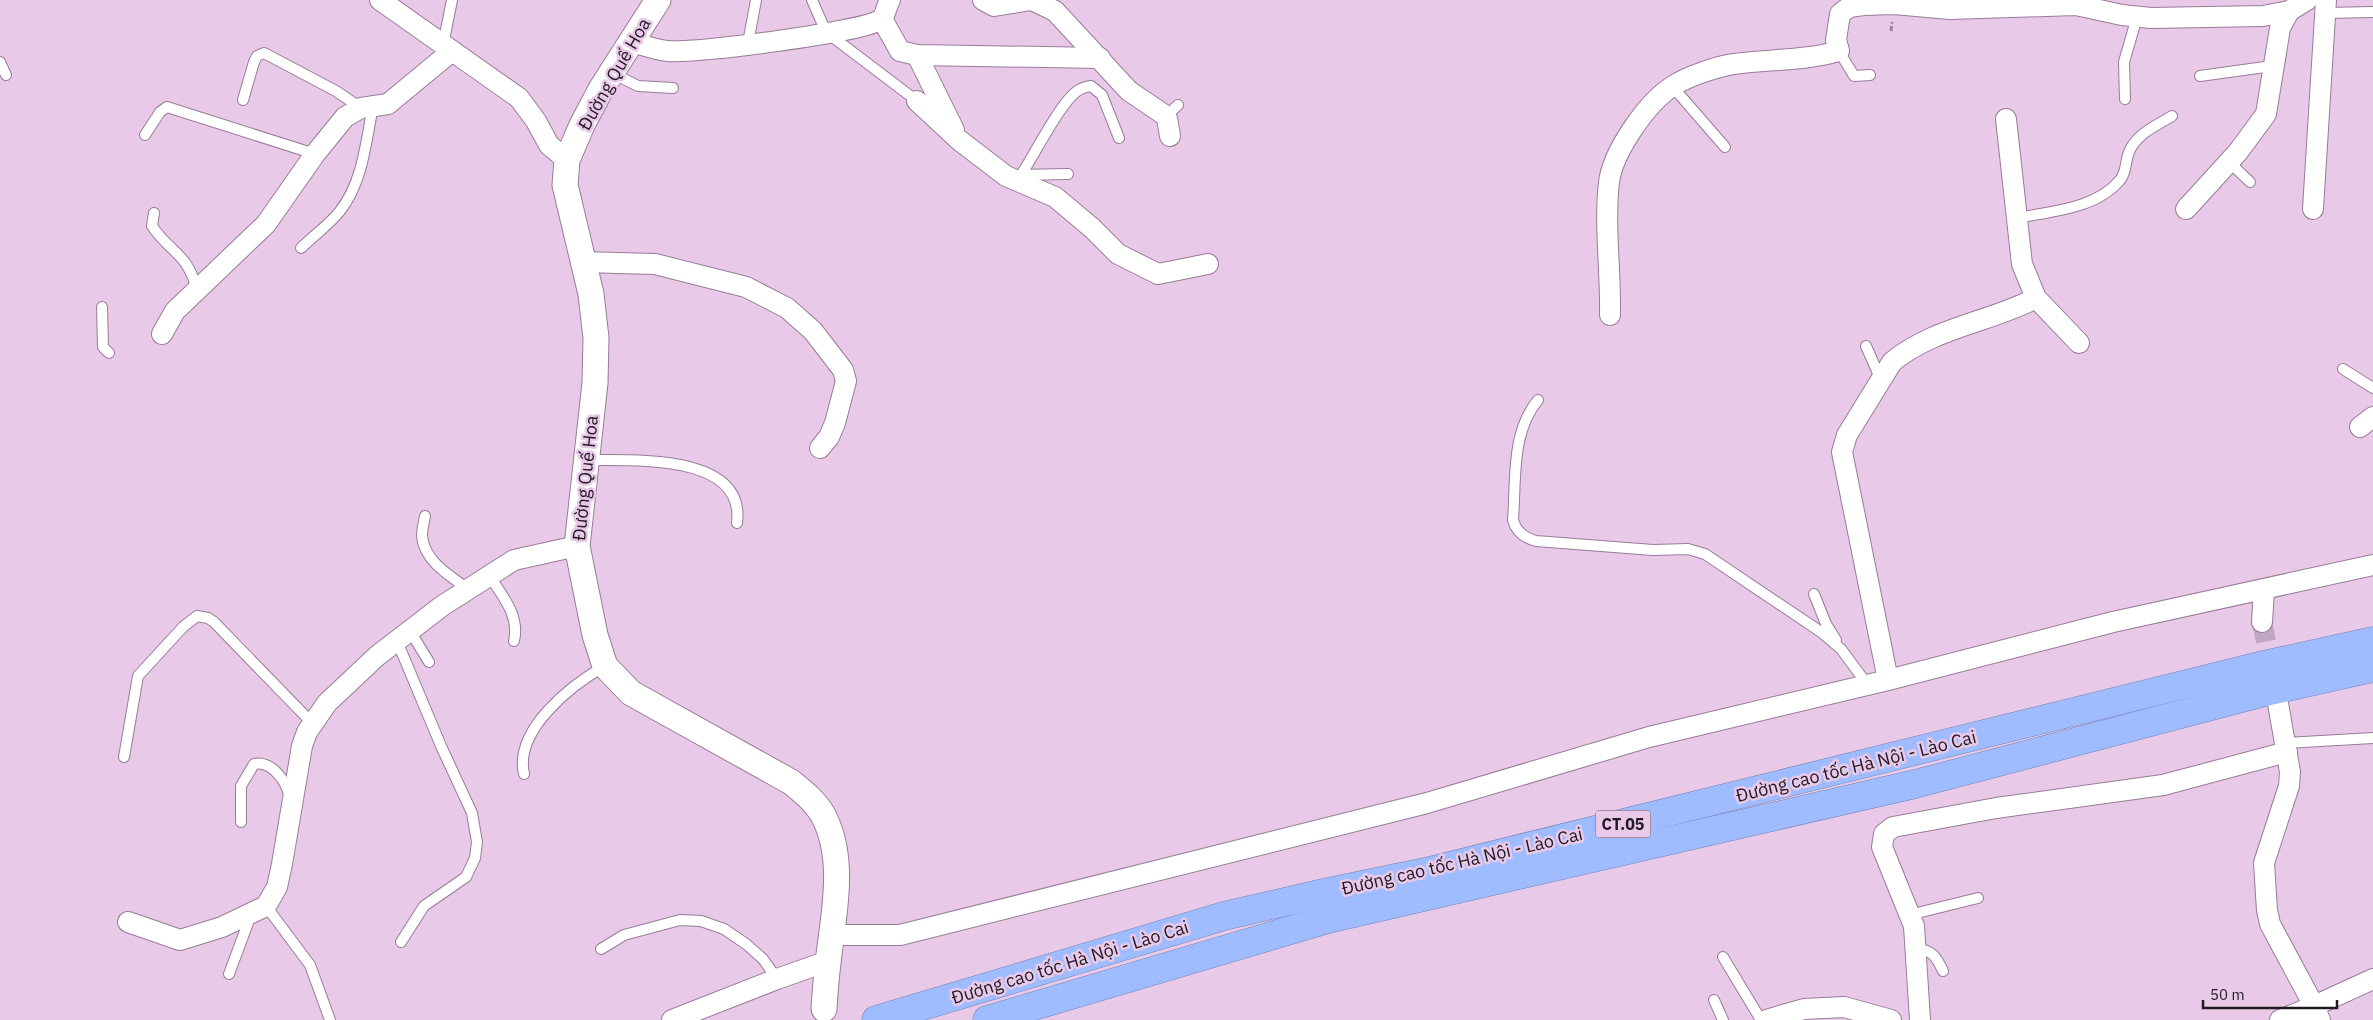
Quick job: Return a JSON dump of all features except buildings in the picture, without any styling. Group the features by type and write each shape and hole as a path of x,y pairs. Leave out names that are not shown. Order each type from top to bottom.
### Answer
{"highway":[{"name":"Đường cao tốc Hà Nội - Lào Cai","path":"876,1020 1224,916 1425,872 2259,666 2373,641"},
{"name":"Đường cao tốc Hà Nội - Lào Cai","path":"987,1020 1328,919 1915,784 2265,692 2373,668"}],"street":[{"path":"380,0 400,6 447,48 519,98 536,120 549,144 567,160"},
{"name":"Đường Quế Hoa","path":"658,0 612,72 582,125 567,160 565,185 591,294 596,338 595,383 577,546 595,636 605,666 631,693 791,782 809,796 823,815 833,839 837,874 833,935 828,962 824,1009"},
{"path":"631,42 668,51 702,51 826,32 873,23 882,19 890,0"},
{"path":"983,0 994,6 1032,0 1055,11 1130,91 1172,111 1170,136"},
{"path":"1610,315 1611,282 1607,218 1610,180 1618,155 1630,134 1649,108 1672,86 1732,64 1800,59 1839,51 1836,40 1840,14 1849,7 1894,4 1950,9 2076,5 2138,17 2263,16 2289,11 2307,0"},
{"path":"2313,209 2326,7"},
{"path":"2186,209 2229,162 2266,114 2272,66 2280,28 2289,11"},
{"path":"882,19 900,51 917,55 1100,58"},
{"path":"162,334 175,311 266,224 315,154 345,116 367,107 388,104 447,48"},
{"path":"917,55 944,96 959,140"},
{"path":"917,101 959,140 1014,175 1055,198 1092,228 1118,254 1158,274 1208,264"},
{"path":"2006,119 2022,264 2036,298 2079,343"},
{"path":"582,262 655,264 746,287 787,308 813,331 831,351 843,370 846,381 835,423 829,437 820,448"},
{"path":"1888,680 1842,452 1847,435 1897,358 1929,339 2036,298"},
{"path":"128,922 180,940 258,910 277,887 302,746 313,724 327,703 377,656 489,575 514,560 577,546"},
{"path":"833,935 900,935 1427,803 1649,737 1888,680 2113,622 2373,565"},
{"path":"2262,622 2264,590"},
{"path":"2277,698 2290,772 2289,786 2264,863 2266,910 2270,924 2317,1013"},
{"path":"1920,1020 1914,926 1882,846 1884,834 1894,827 1996,808 2163,784 2286,748"},
{"path":"672,1020 777,979 828,962"},
{"path":"2280,1020 2317,1013 2373,979"},
{"path":"1766,1020 1804,1009 1844,1007 1888,1019"}],"lane":[{"path":"447,48 452,0"},
{"path":"748,44 756,0"},
{"path":"812,0 826,32 917,101 926,102 944,96"},
{"path":"2326,7 2373,12"},
{"path":"2125,100 2124,62 2138,17"},
{"path":"1839,51 1854,76 1870,75"},
{"path":"243,100 254,62 260,54 264,54 367,107 363,160 345,203 340,212 301,248"},
{"path":"0,62 6,74"},
{"path":"2200,76 2272,66"},
{"path":"612,72 638,86 673,88"},
{"path":"1014,175 1075,92 1082,88 1090,86 1102,95 1119,138"},
{"path":"1672,86 1725,147"},
{"path":"145,135 160,112 167,107 315,154"},
{"path":"2018,218 2092,202 2111,189 2121,179 2129,152 2138,136 2172,116"},
{"path":"2229,162 2250,182"},
{"path":"1014,175 1068,174"},
{"path":"154,213 152,226 187,262 197,290"},
{"path":"102,306 103,347 108,354"},
{"path":"1866,346 1881,380"},
{"path":"2343,370 2373,388"},
{"path":"1538,400 1523,422 1518,448 1513,520 1514,527 1524,537 1536,541 1654,550 1688,550 1705,554 1821,632 1841,648"},
{"path":"586,460 672,462 689,465 721,482 734,497 738,512 737,523"},
{"path":"425,516 422,536 428,552 437,566 468,589"},
{"path":"489,575 514,616 517,628 514,641"},
{"path":"1814,594 1826,624 1866,684"},
{"path":"124,757 138,676 183,627 197,616 208,618 214,622 313,724"},
{"path":"404,636 429,662"},
{"path":"401,942 424,906 441,892 466,877 475,858 477,842 472,813 441,746 404,636"},
{"path":"524,774 521,761 523,751 532,731 544,716 580,680 605,666"},
{"path":"2286,748 2373,738"},
{"path":"242,822 241,786 254,764 263,764 272,768 284,780 292,804"},
{"path":"1909,915 1978,898"},
{"path":"229,974 258,910 310,965 330,1020"},
{"path":"600,949 624,935 680,920 701,921 724,929 746,944 763,959 777,979"},
{"path":"1916,949 1923,949 1934,954 1943,971"},
{"path":"1723,956 1761,1020"},
{"path":"1714,1000 1723,1020"},
{"path":"1863,1000 1888,1019"}],"tunnel":[{"path":"2262,622 2273,676"}]}
